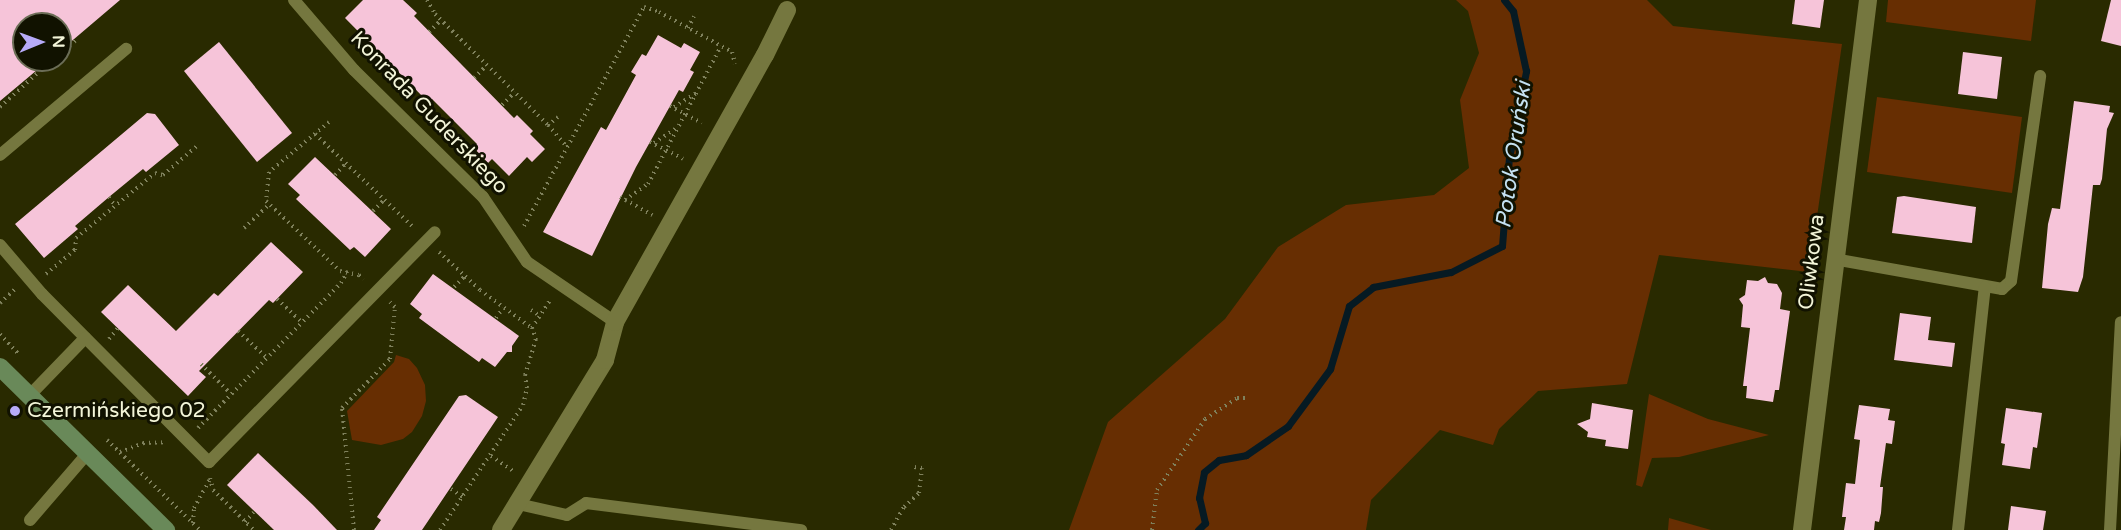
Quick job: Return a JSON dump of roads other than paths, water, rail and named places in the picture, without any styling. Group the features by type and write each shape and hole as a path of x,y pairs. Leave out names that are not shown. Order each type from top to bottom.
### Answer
{"street":[{"name":"Oliwkowa","path":"1802,530 1868,0"},
{"path":"501,530 605,360 615,322 765,55 787,5"},
{"path":"0,367 165,530"}],"lane":[{"name":"Konrada Guderskiego","path":"294,0 354,70 483,197 527,262 615,322"},
{"path":"0,155 126,49"},
{"path":"1834,260 1985,287 2002,289 2011,281 2040,76"},
{"path":"0,245 85,338 209,462 430,236"},
{"path":"1958,530 1985,287"},
{"path":"2110,530 2121,323"},
{"path":"29,396 85,338"},
{"path":"30,520 87,454"},
{"path":"518,504 567,515 586,503 801,530"}],"waterway":[{"name":"Potok Oruński","path":"1198,530 1205,523 1199,498 1204,472 1219,460 1246,455 1288,426 1330,369 1349,306 1373,287 1451,272 1502,246 1509,158 1526,71 1513,11 1504,0"}],"place":[{"name":"Czermińskiego 02","path":"15,411"}]}
